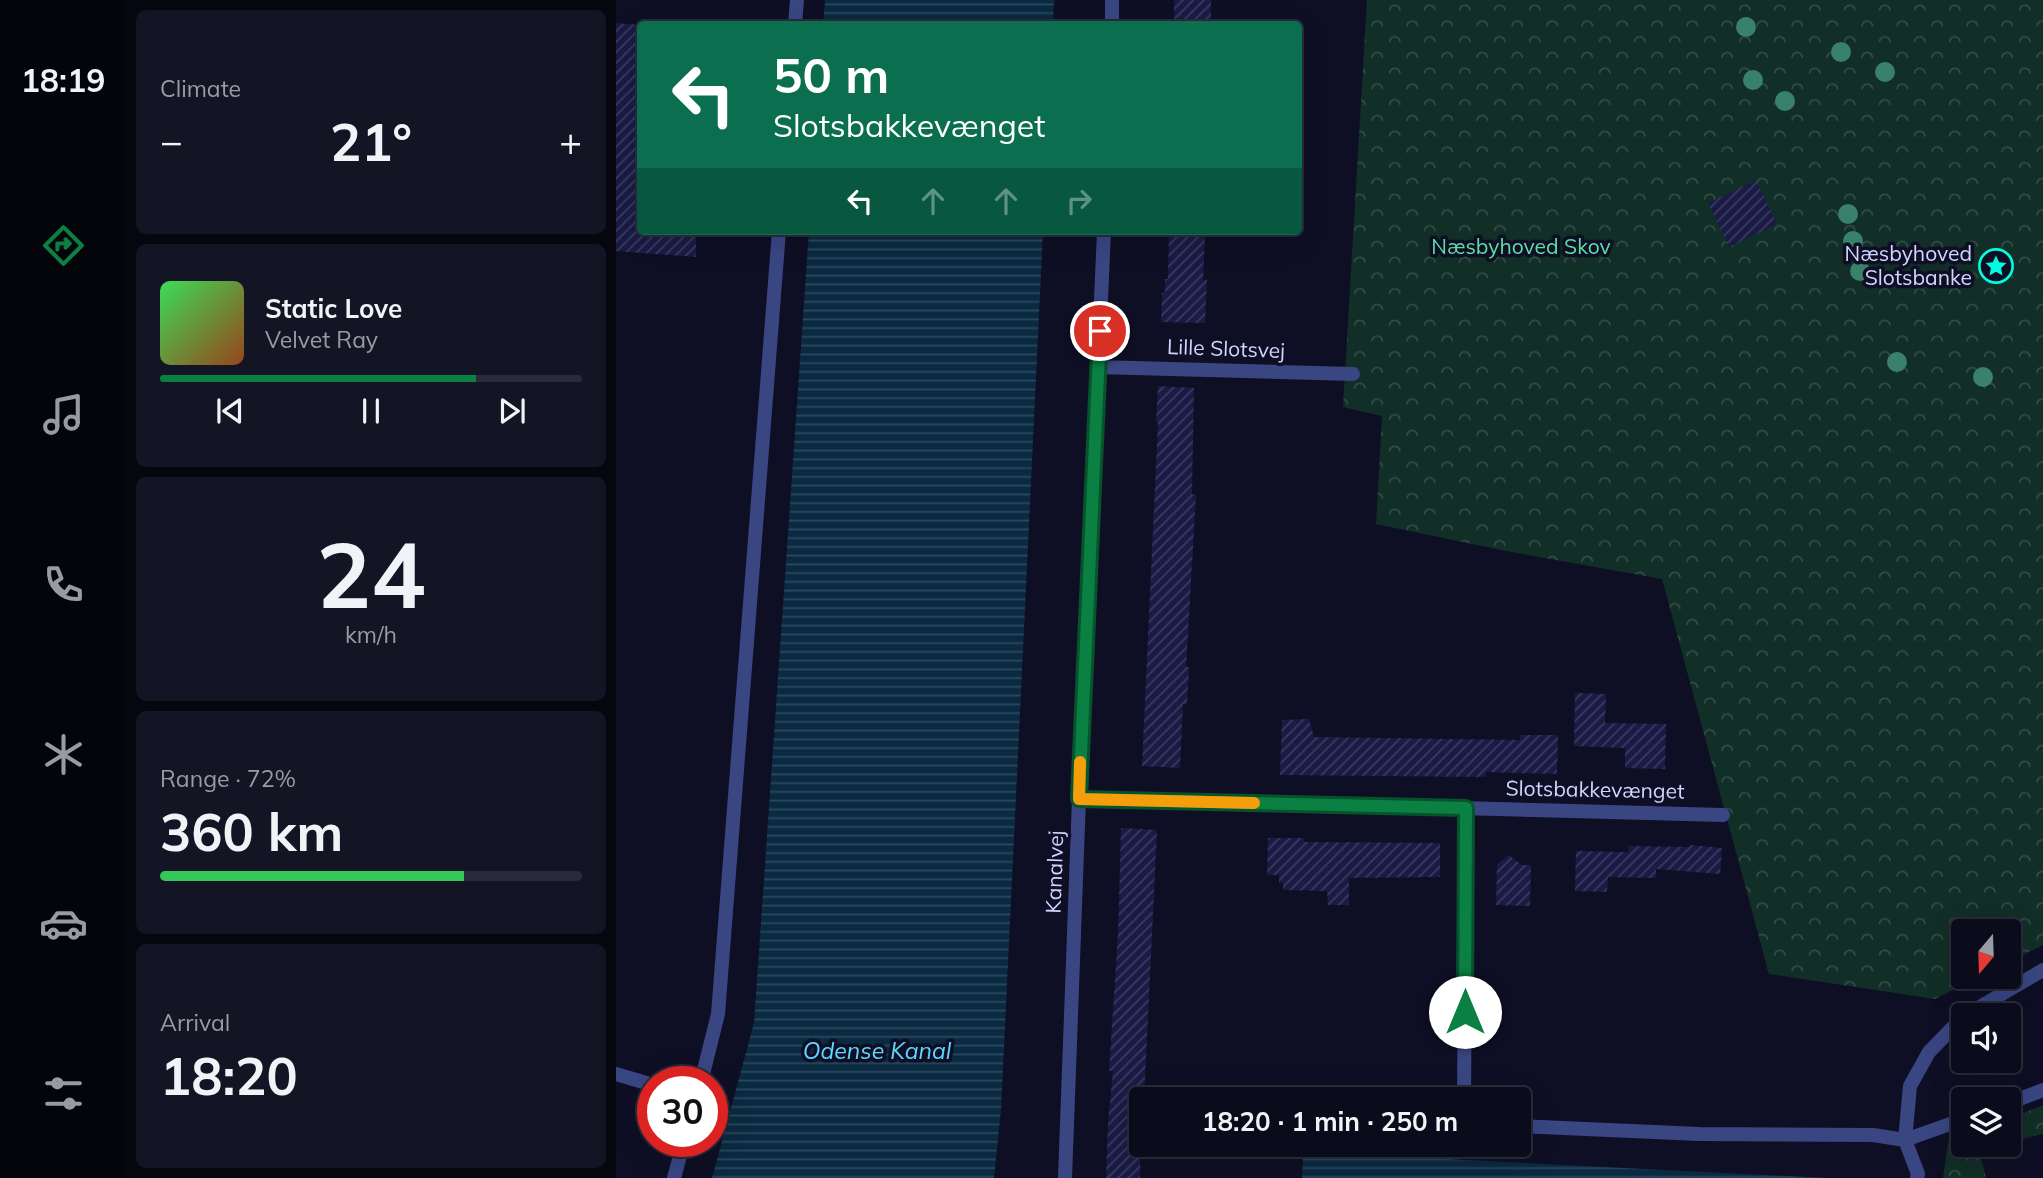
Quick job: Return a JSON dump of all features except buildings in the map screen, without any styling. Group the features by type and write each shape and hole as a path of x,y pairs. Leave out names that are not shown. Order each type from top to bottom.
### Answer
{"street":[{"path":"795,21 797,0"},
{"path":"1112,0 1112,21"},
{"path":"705,1066 718,1014 779,235"},
{"name":"Kanalvej","path":"1065,1178 1104,235"},
{"name":"Lille Slotsvej","path":"1097,367 1353,374"},
{"name":"Slotsbakkevænget","path":"1079,799 1723,815"},
{"path":"1464,1087 1466,808"},
{"path":"1987,1003 2043,970"},
{"path":"1917,1178 1918,1174 1905,1140 1910,1086 1929,1052 1951,1030"},
{"path":"616,1074 637,1080"},
{"path":"2021,1098 2043,1090"},
{"path":"1531,1127 1699,1134 1873,1135 1905,1140 1951,1124"},
{"path":"674,1178 680,1157"}],"green space":[{"name":"Næsbyhoved Skov","path":"1367,0 2043,0 2043,945 2021,956 2021,919 1951,919 1951,989 1955,989 1935,999 1769,974 1662,579 1376,524 1382,416 1343,407"},
{"path":"2043,1105 2043,1134 2021,1139 2021,1114"},
{"path":"1951,1142 1951,1157 1981,1157 1986,1178 1943,1178 1948,1143"}],"water":[{"path":"825,0 1054,0 1053,21 823,21"},
{"name":"Odense Kanal","path":"809,235 1043,235 1001,1110 994,1178 712,1178 718,1157 728,1157 728,1119 754,1023"},
{"path":"1303,1157 1404,1157 1827,1178 1302,1178"}],"slow traffic":[{"path":"1080,762 1079,799 1254,803"}],"place":[{"name":"Næsbyhoved Slotsbanke","path":"1996,266"}],"route":[{"path":"1100,331 1079,799 1466,808 1465,1012"}]}
